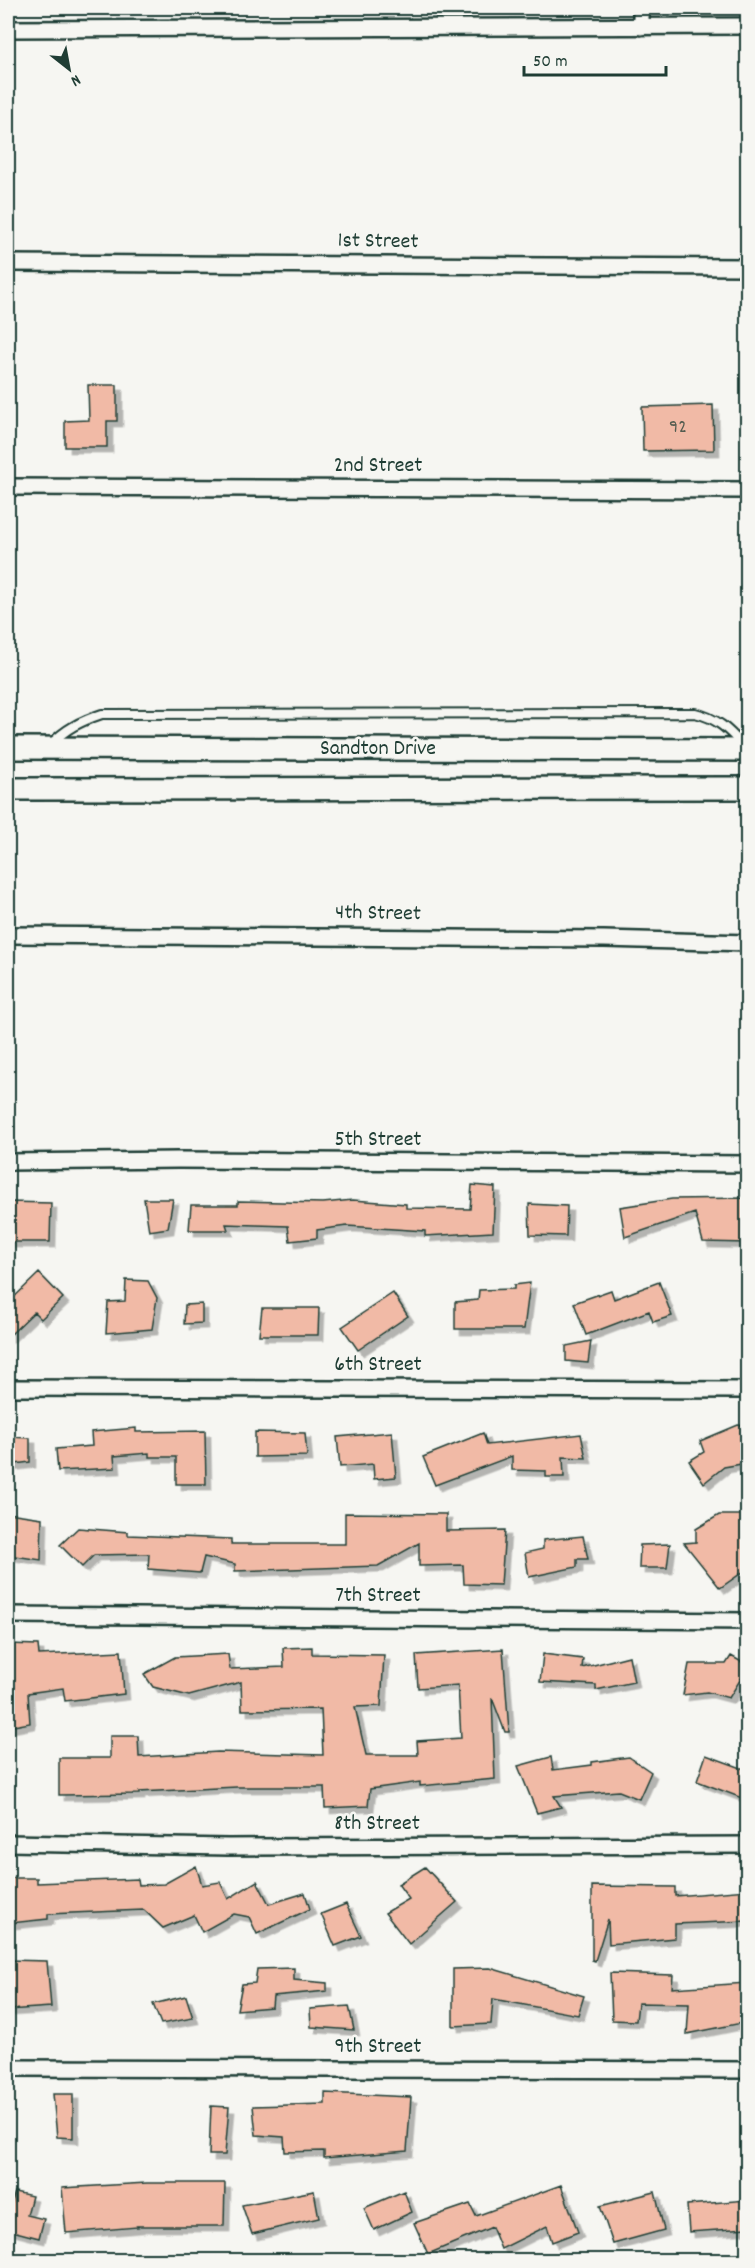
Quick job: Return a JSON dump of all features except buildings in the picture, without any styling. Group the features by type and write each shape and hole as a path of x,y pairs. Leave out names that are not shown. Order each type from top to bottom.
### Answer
{"main road":[{"name":"Sandton Drive","path":"8,748 747,750"},
{"name":"Sandton Drive","path":"8,789 747,788"}],"street":[{"path":"641,27 642,8"},
{"path":"8,28 747,26"},
{"name":"1st Street","path":"8,263 747,267"},
{"name":"2nd Street","path":"8,487 747,490"},
{"name":"4th Street","path":"8,935 580,938 747,943"},
{"name":"5th Street","path":"8,1162 747,1164"},
{"name":"6th Street","path":"8,1388 747,1390"},
{"name":"7th Street","path":"8,1615 747,1621"},
{"name":"8th Street","path":"8,1843 228,1846 747,1845"},
{"name":"9th Street","path":"8,2068 747,2070"}],"lane":[{"path":"47,748 70,728 102,714 695,713 716,720 747,750"}]}
